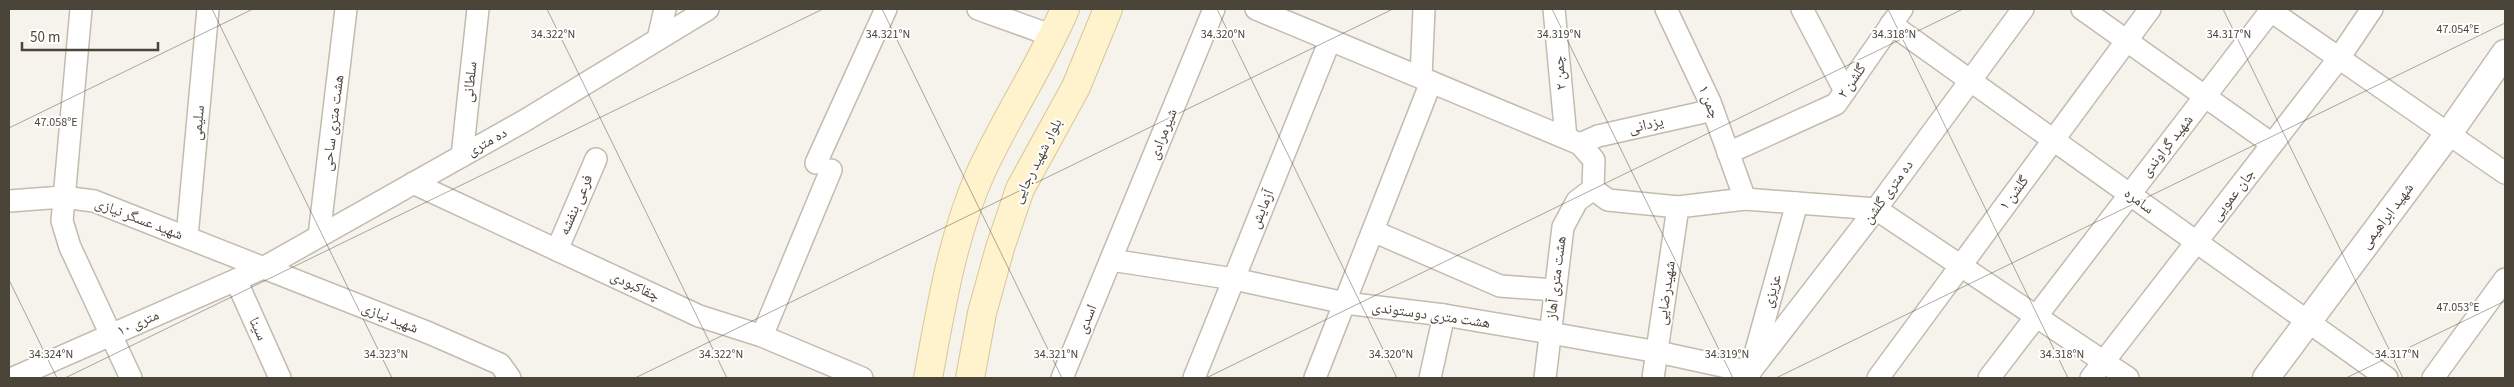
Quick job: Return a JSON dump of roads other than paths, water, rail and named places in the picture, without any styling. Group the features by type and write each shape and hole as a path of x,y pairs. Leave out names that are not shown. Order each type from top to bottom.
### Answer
{"main road":[{"path":"928,378 954,250 981,173 1053,36 1064,9"},
{"name":"بلوار شهید رجایی","path":"970,378 982,313 1000,248 1026,178 1076,87 1108,9"},
{"path":"994,147 1026,178"},
{"path":"981,173 1026,178"}],"street":[{"path":"81,9 62,196 62,221 70,247 131,378"},
{"name":"سلیمی","path":"187,237 208,9"},
{"name":"هشت متری ساحی","path":"319,236 346,9"},
{"name":"سلطانی","path":"462,156 478,9"},
{"path":"658,39 665,9"},
{"name":"ده متری","path":"263,268 462,156 708,9"},
{"path":"762,336 824,167 886,9"},
{"path":"978,9 1053,36"},
{"name":"شیرمرادی","path":"1111,260 1214,9"},
{"path":"1256,9 1573,141 1594,160 1593,189 1608,200 1678,207 1745,199 1876,209 2036,316 2098,370 2128,378"},
{"path":"1315,378 1373,232 1426,80 1424,9"},
{"name":"چمن ۲","path":"1554,9 1573,141"},
{"name":"چمن ۱","path":"1666,9 1713,110 1745,199"},
{"path":"1728,153 1841,97 1802,9"},
{"name":"ده متری گلشن","path":"1749,375 1876,209 2022,9"},
{"path":"2082,9 2272,144"},
{"name":"گلشن ۱","path":"1878,378 2150,9"},
{"path":"2271,9 2338,58 2505,173"},
{"name":"شهید گراوندی","path":"1989,378 2271,9"},
{"name":"جان عمویی","path":"2098,370 2338,58 2372,9"},
{"name":"گلشن ۲","path":"1841,97 1897,17"},
{"name":"سامره","path":"1897,17 1969,80 2387,378"},
{"name":"آزمایش","path":"1194,378 1330,40"},
{"name":"شهید ابراهیمی","path":"2266,378 2448,134 2505,53"},
{"name":"یزدانی","path":"1573,141 1713,110"},
{"name":"فرعی بنفشه","path":"557,250 596,160"},
{"name":"چقاکبودی","path":"413,183 699,316 762,336 856,377"},
{"name":"هشت متری آهاز","path":"1545,378 1563,227 1577,201 1593,189"},
{"name":"شهید عسگر نیازی","path":"9,202 62,196 94,200 263,268"},
{"name":"عزیزی","path":"1749,375 1797,203"},
{"name":"شهیدرضایی","path":"1654,378 1678,207"},
{"path":"1373,232 1500,286 1555,290"},
{"name":"هشت متری دوستوندی","path":"1111,260 1234,280 1345,303 1444,315 1658,352 1749,375"},
{"name":"اسدی","path":"1062,378 1111,260"},
{"name":"۱۰ متری","path":"13,378 263,268"},
{"name":"شهید نیازی","path":"263,268 500,364 510,378"},
{"path":"2433,378 2505,279"},
{"name":"سینا","path":"236,280 280,378"},
{"path":"1430,378 1444,315"}]}
